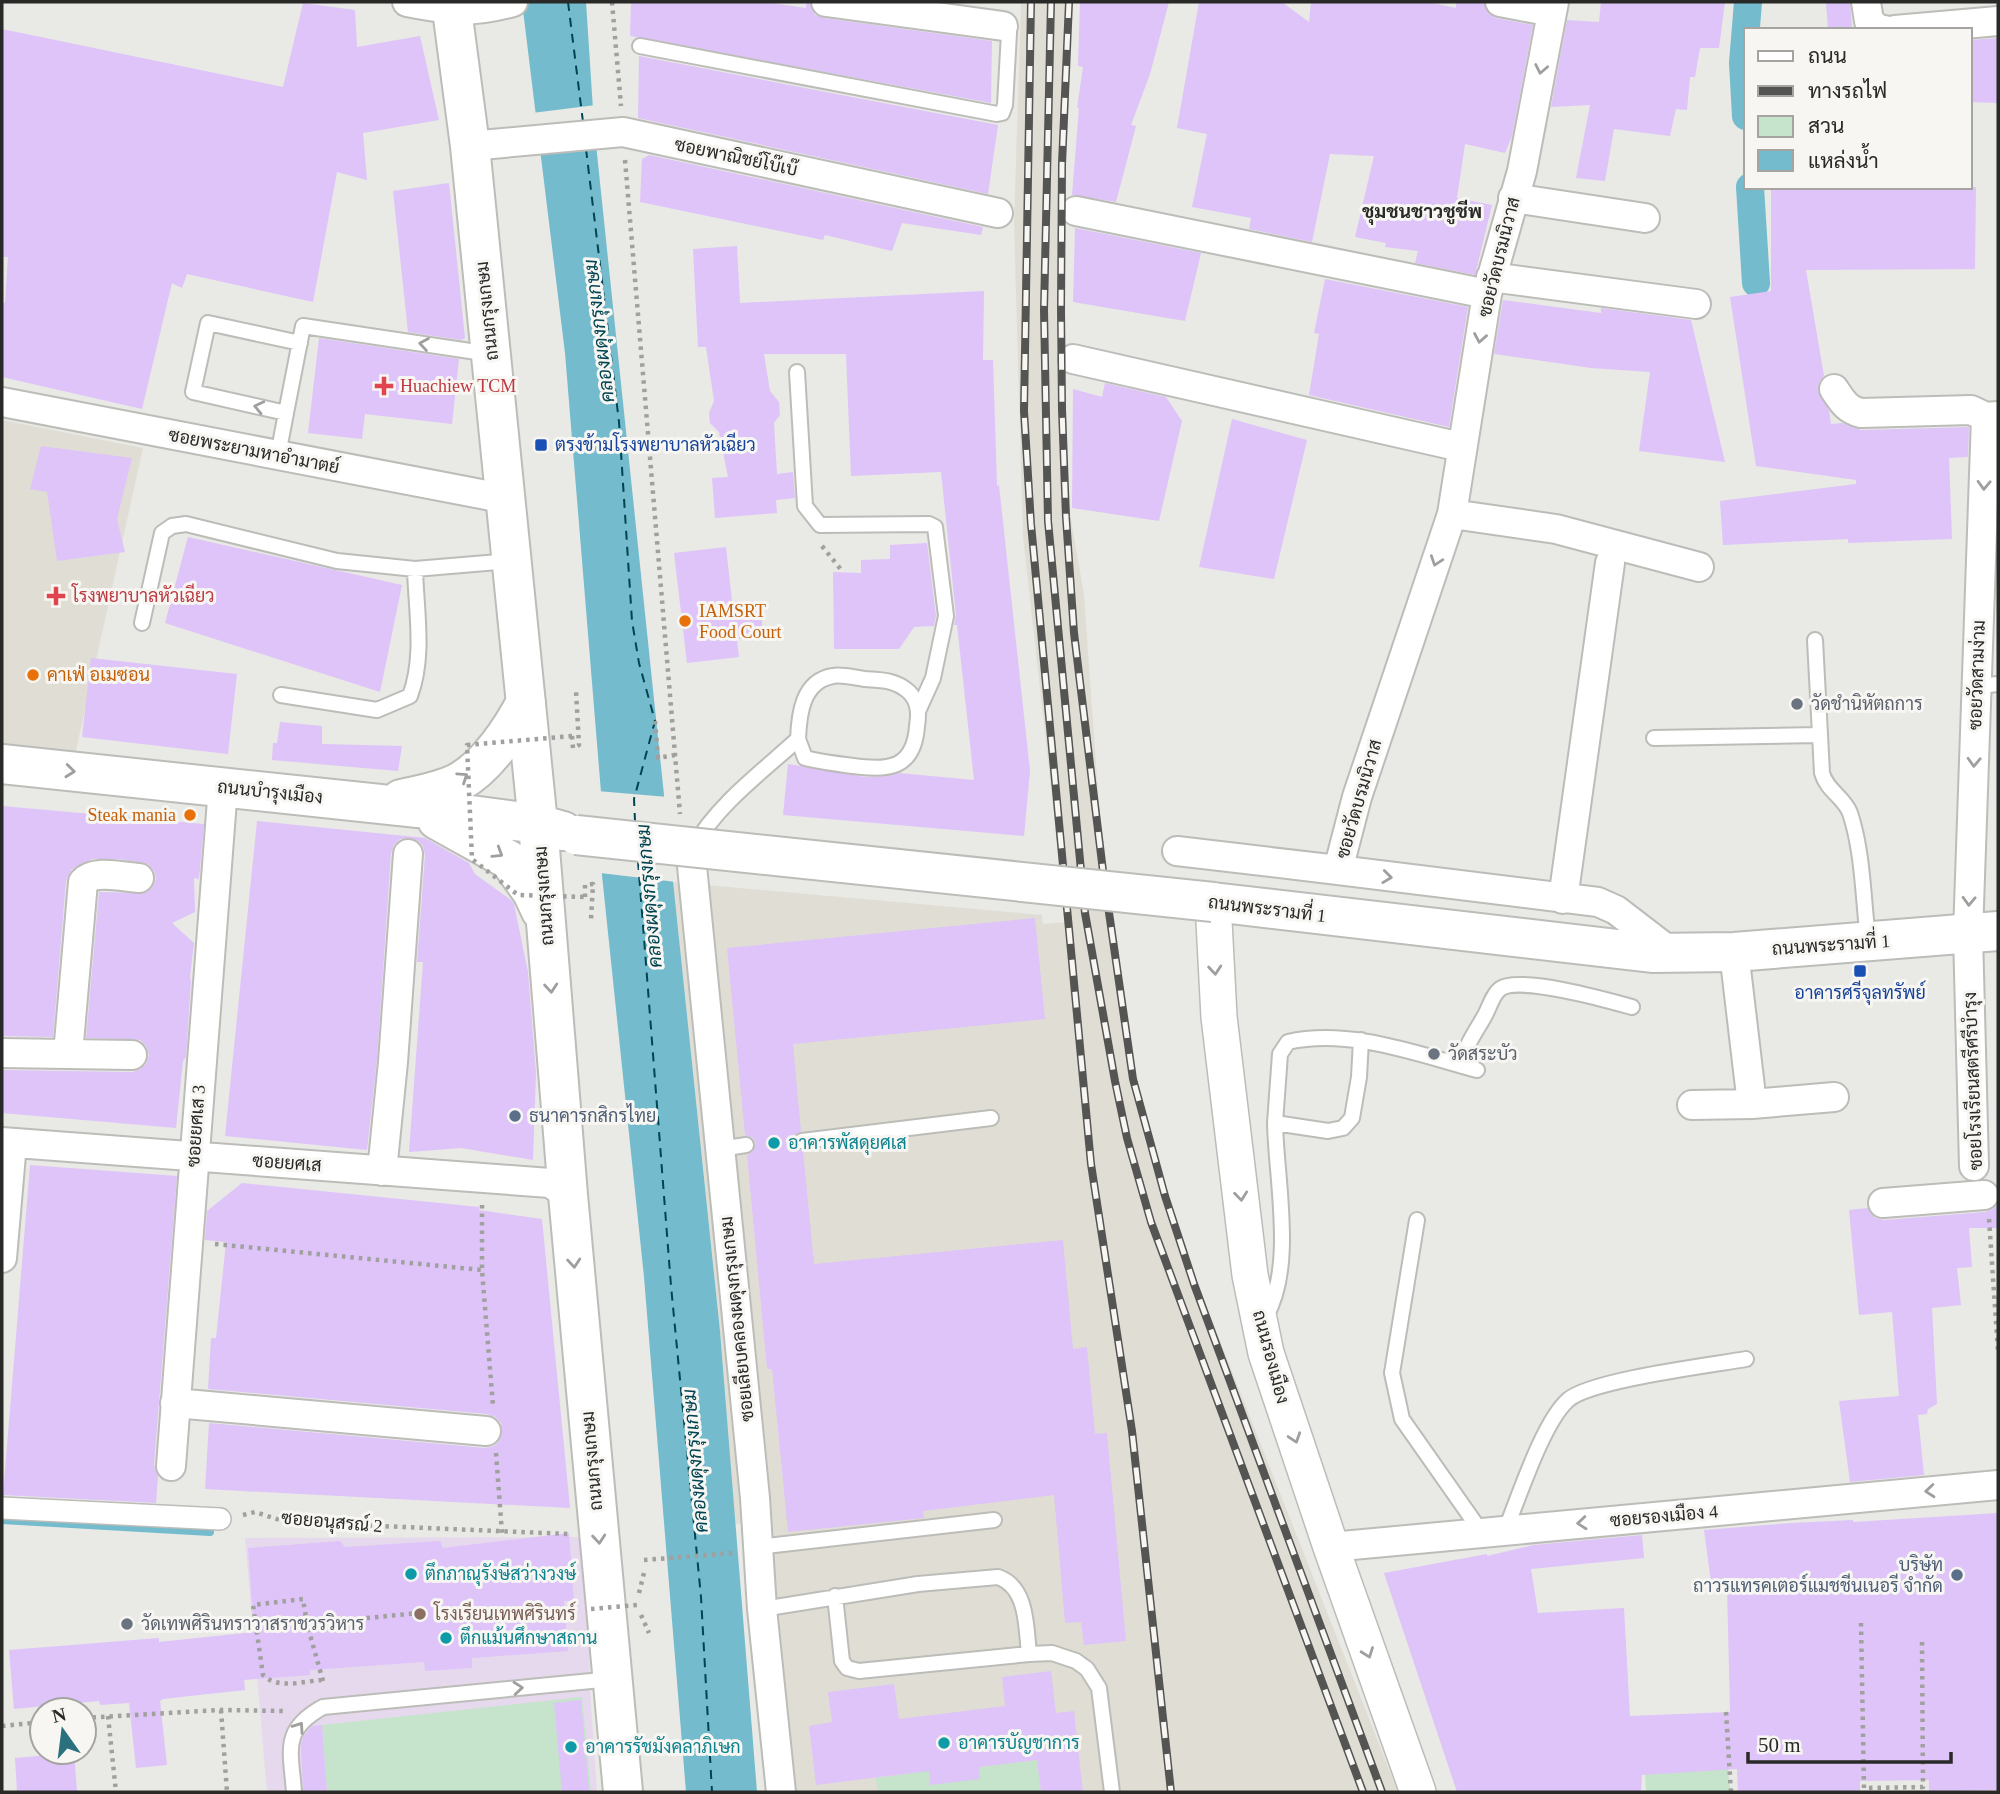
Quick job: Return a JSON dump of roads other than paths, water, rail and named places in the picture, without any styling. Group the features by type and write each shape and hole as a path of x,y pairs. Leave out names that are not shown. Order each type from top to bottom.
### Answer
{"main road":[{"name":"ถนนกรุงเกษม","path":"452,6 488,144 492,355 538,824 568,1195 623,1792"},
{"path":"375,804 424,794 460,781 491,755 509,733 526,702"},
{"name":"ถนนบำรุงเมือง","path":"2,764 418,808 538,824"},
{"path":"418,808 460,835 493,849 509,860 532,892 545,920"},
{"name":"ถนนพระรามที่ 1","path":"538,824 576,835 1213,902 1634,952 1734,952 1983,932"}],"street":[{"path":"407,2 452,6 501,5"},
{"path":"826,2 1003,26"},
{"path":"1500,2 1553,7"},
{"path":"1866,2 1868,21 1877,28"},
{"name":"ซอยวัดบรมนิวาส","path":"1553,7 1522,171 1489,285 1452,514 1357,797 1338,870 1598,902 1616,910 1672,953"},
{"path":"1921,28 1998,22"},
{"name":"ซอยพาณิชย์โบ๊เบ๊","path":"488,144 612,133 998,213"},
{"path":"1513,198 1645,218"},
{"path":"1076,211 1489,285 1696,304"},
{"path":"1073,359 1461,447"},
{"path":"1834,389 1846,406 1861,413 1971,410 1992,416"},
{"name":"ซอยพระยามหาอำมาตย์","path":"2,402 507,499"},
{"name":"ซอยวัดสามง่าม","path":"1983,932 1992,416"},
{"path":"1452,514 1556,530 1699,567"},
{"path":"1563,899 1610,563"},
{"name":"ซอยยศเส 3","path":"171,1466 223,787"},
{"name":"ซอยเลียบคลองผดุงกรุงเกษม","path":"689,846 733,1147 755,1498 751,1550 762,1609 780,1792"},
{"path":"1177,851 1338,870"},
{"path":"382,1171 408,854"},
{"path":"68,1054 83,882 87,877 95,875 139,878"},
{"name":"ถนนรองเมือง","path":"1213,902 1219,1017 1250,1275 1266,1353 1418,1792"},
{"name":"ซอยโรงเรียนสตรีศรีบำรุง","path":"1974,1166 1983,932"},
{"path":"1734,952 1752,1104"},
{"path":"2,1053 132,1055"},
{"path":"1692,1105 1752,1104 1834,1097"},
{"path":"2,1258 7,1142"},
{"name":"ซอยยศเส","path":"7,1142 550,1183 568,1195"},
{"path":"1883,1203 1984,1195"},
{"path":"175,1402 492,1429"},
{"name":"ซอยรองเมือง 4","path":"1331,1547 1998,1485"},
{"path":"2,1508 220,1519"}],"lane":[{"path":"640,46 997,114 1002,113 1005,105 1009,33 1003,26"},
{"path":"286,413 193,391 208,323 300,343"},
{"path":"278,455 303,326 492,355"},
{"path":"797,372 805,506 820,525 929,524 935,527 946,616 933,678 919,709 912,750 898,764 882,770 822,763 806,758 798,739 799,710 812,686 832,676 895,681 911,694 919,709"},
{"path":"142,623 162,533 172,526 186,524 337,561 415,569 512,561"},
{"path":"281,695 377,710 410,696 415,681 419,630 415,569"},
{"path":"1815,640 1819,735 1824,780 1844,802 1856,837 1868,942"},
{"path":"1654,738 1819,735"},
{"path":"689,846 721,810 798,739"},
{"path":"1462,1066 1468,1044 1497,991 1507,985 1520,984 1580,994 1632,1007"},
{"path":"1261,1326 1272,1306 1279,1275 1282,1219 1275,1123 1280,1054 1288,1042 1307,1037 1362,1041 1477,1070"},
{"path":"1275,1123 1328,1131 1343,1128 1352,1118 1362,1041"},
{"path":"802,1141 991,1118"},
{"path":"1417,1220 1392,1373 1402,1419 1494,1532 1556,1414 1570,1398 1592,1389 1634,1379 1746,1359"},
{"path":"751,1550 994,1520"},
{"path":"762,1609 918,1584 998,1577 1008,1581 1017,1592 1023,1607 1029,1654"},
{"path":"835,1596 842,1661 847,1668 859,1671 1052,1653 1076,1661 1087,1669 1099,1688 1112,1792"},
{"path":"294,1792 290,1741 304,1719 326,1707 613,1679"}],"water":[{"name":"คลองผดุงกรุงเกษม","path":"522,2 586,2 594,125 720,1331 757,1792 686,1792 644,1277 598,837 601,792 565,353"}],"waterway":[{"path":"1746,28 1748,2"},
{"path":"1744,51 1744,81"},
{"path":"1750,189 1756,283"},
{"path":"2,1520 210,1532"}],"railway":[{"path":"1031,2 1024,411 1031,524 1091,1164 1132,1431 1171,1792"},
{"path":"1051,2 1044,310 1048,521 1085,913 1127,1138 1151,1222 1363,1792"},
{"path":"1069,2 1062,164 1061,309 1066,517 1074,633 1103,871 1133,1079 1165,1196 1194,1284 1382,1792"}],"place":[{"name":"Huachiew TCM","path":"384,386"},
{"name":"ตรงข้ามโรงพยาบาลหัวเฉียว","path":"541,445"},
{"name":"โรงพยาบาลหัวเฉียว","path":"56,596"},
{"name":"IAMSRT Food Court","path":"685,621"},
{"name":"คาเฟ่ อเมซอน","path":"33,675"},
{"name":"วัดชำนิหัตถการ","path":"1797,704"},
{"name":"Steak mania","path":"190,815"},
{"name":"อาคารศรีจุลทรัพย์","path":"1860,971"},
{"name":"วัดสระบัว","path":"1434,1054"},
{"name":"ธนาคารกสิกรไทย","path":"515,1116"},
{"name":"อาคารพัสดุยศเส","path":"774,1143"},
{"name":"ตึกภาณุรังษีสว่างวงษ์","path":"411,1574"},
{"name":"บริษัท ถาวรแทรคเตอร์แมชชีนเนอรี จำกัด","path":"1957,1575"},
{"name":"โรงเรียนเทพศิรินทร์","path":"420,1614"},
{"name":"วัดเทพศิรินทราวาสราชวรวิหาร","path":"127,1624"},
{"name":"ตึกแม้นศึกษาสถาน","path":"446,1638"},
{"name":"อาคารบัญชาการ","path":"944,1743"},
{"name":"อาคารรัชมังคลาภิเษก","path":"571,1747"}],"district":[{"name":"ชุมชนชาวชูชีพ","path":"1422,211"}]}
